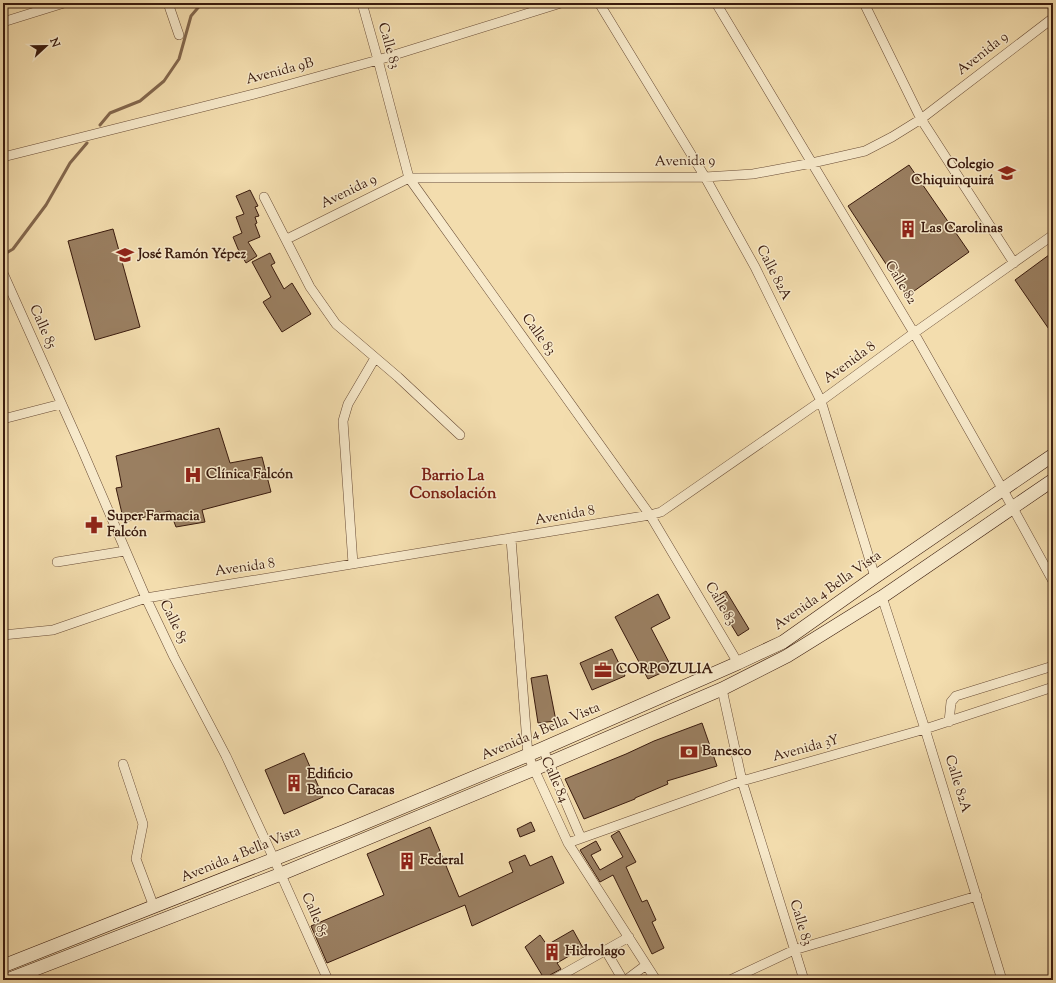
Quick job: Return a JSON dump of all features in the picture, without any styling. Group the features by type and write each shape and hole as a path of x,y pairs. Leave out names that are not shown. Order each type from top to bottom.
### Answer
{"street":[{"path":"3,22 64,3"},
{"path":"168,3 179,35"},
{"name":"Calle 83","path":"362,3 409,178 650,516 738,663"},
{"name":"Avenida 9B","path":"3,157 254,94 378,60 562,3"},
{"name":"Calle 82A","path":"599,3 705,177 755,267 821,401 875,577"},
{"name":"Calle 82","path":"716,3 914,333 1053,581"},
{"path":"864,3 921,119 1014,263"},
{"name":"Avenida 9","path":"287,239 409,178 705,177 753,174 865,151 892,137 921,119 1053,18"},
{"path":"264,197 287,239 310,287 336,324 460,435"},
{"name":"Avenida 8","path":"3,636 53,630 146,598 650,516 661,512 821,401 1053,235"},
{"name":"Calle 85","path":"3,273 81,447 146,598 174,657 226,756 328,980"},
{"path":"353,564 343,421 348,404 375,358"},
{"path":"3,419 61,404"},
{"name":"Avenida 4 Bella Vista","path":"3,966 352,828 528,755 783,642 1053,455"},
{"path":"7,980 281,874 549,763 722,689 787,656 882,597 1053,480"},
{"name":"Calle 84","path":"511,539 528,755 568,843 656,980"},
{"path":"57,562 125,551"},
{"name":"Calle 82A","path":"882,597 925,729 1002,980"},
{"path":"949,722 951,702 956,696 1053,666"},
{"name":"Avenida 3Y","path":"568,843 742,781 949,722 1053,687"},
{"name":"Calle 83","path":"722,689 742,781 804,980"},
{"name":"Calle 84","path":"543,748 581,838"},
{"path":"123,764 143,824 136,859 154,907"},
{"path":"730,980 794,950 977,896"},
{"path":"553,980 629,937"},
{"path":"606,951 625,980 646,964"}],"building":[{"name":"Las Carolinas","path":"909,165 969,252 907,296 848,206"},
{"path":"250,190 258,206 255,207 259,216 255,217 257,223 255,224 260,237 248,242 257,256 246,263 233,237 242,233 236,217 244,214 236,196"},
{"path":"113,229 140,327 95,340 68,241"},
{"path":"1053,252 1053,335 1015,280"},
{"path":"270,253 275,263 271,265 284,289 292,283 311,314 282,332 263,302 271,297 252,262"},
{"name":"Clínica Falcón","path":"219,428 230,463 262,457 271,492 202,510 205,522 176,527 170,511 124,522 116,488 122,487 116,456"},
{"path":"726,591 749,629 738,636 715,598"},
{"path":"658,594 670,618 651,628 672,668 648,679 615,617"},
{"name":"CORPOZULIA","path":"612,649 625,676 592,690 580,663"},
{"path":"547,675 556,721 538,723 531,678"},
{"path":"702,723 717,766 667,781 668,784 584,819 565,779 654,741"},
{"name":"Edificio Banco Caracas","path":"304,753 323,797 284,814 265,770"},
{"path":"531,822 535,831 520,837 517,829"},
{"path":"430,827 459,897 513,872 509,862 525,855 530,866 552,856 564,883 472,926 465,905 327,963 311,926 384,895 367,854"},
{"path":"619,831 636,862 626,867 642,902 647,900 656,920 652,922 664,948 652,954 613,875 600,882 580,850 596,841 601,850 591,855 600,870 623,857 611,836"},
{"name":"Hidrolago","path":"573,930 583,948 557,963 561,969 550,975 545,980 525,947 540,935 547,945"}],"waterway":[{"path":"100,125 110,113 140,101 164,81 179,59 191,16 202,3"},
{"path":"3,255 13,249 46,205 70,163 87,143"}],"place":[{"name":"Colegio Chiquinquirá","path":"1007,173"},
{"name":"Las Carolinas","path":"908,229"},
{"name":"José Ramón Yépez","path":"125,255"},
{"name":"Clínica Falcón","path":"193,475"},
{"name":"Super Farmacia Falcón","path":"94,525"},
{"name":"CORPOZULIA","path":"603,670"},
{"name":"Banesco","path":"689,752"},
{"name":"Edificio Banco Caracas","path":"294,783"},
{"name":"Federal","path":"407,861"},
{"name":"Hidrolago","path":"552,952"}],"district":[{"name":"Barrio La Consolación","path":"453,485"}]}
